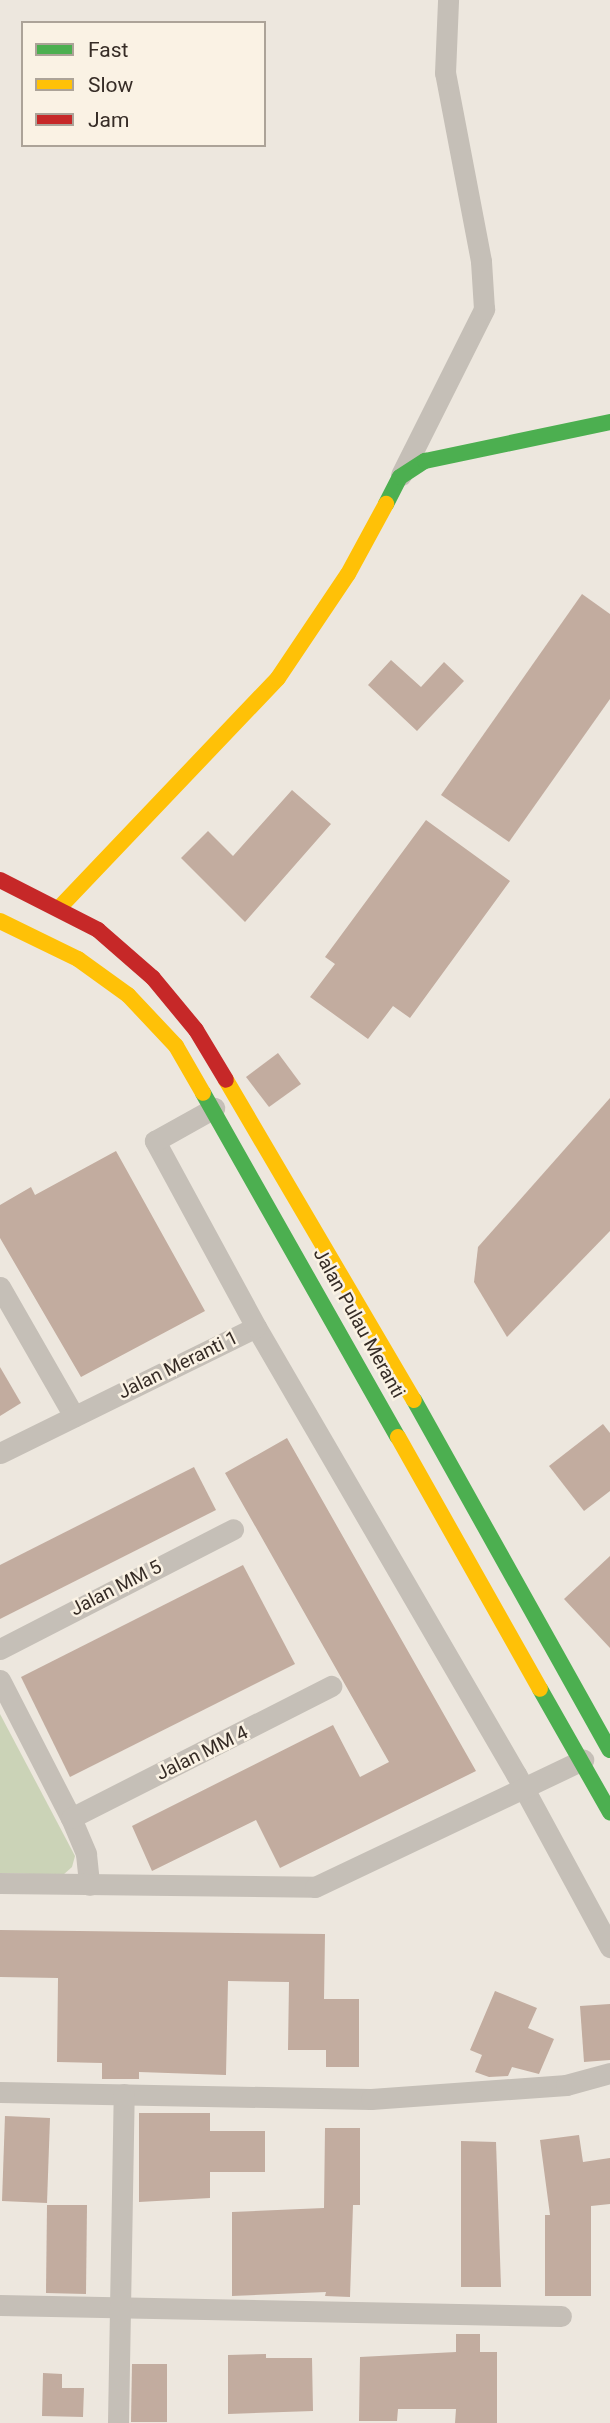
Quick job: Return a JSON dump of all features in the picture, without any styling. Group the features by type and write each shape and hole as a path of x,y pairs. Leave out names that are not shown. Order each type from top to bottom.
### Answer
{"main road":[{"path":"60,907 278,678 348,574 400,477 425,461 451,453 610,422"},
{"path":"0,871 33,893"},
{"name":"Jalan Pulau Meranti","path":"0,880 33,893 98,930 153,978 196,1030 408,1389 610,1750"},
{"name":"Jalan Pulau Meranti","path":"0,921 78,959 128,995 176,1046 214,1108 610,1812"}],"street":[{"path":"400,477 484,309 481,261 445,73 448,0"},
{"name":"Jalan Meranti 1","path":"0,1453 256,1327 155,1141 214,1108"},
{"path":"0,1287 74,1416"},
{"path":"256,1327 523,1787 610,1947"},
{"name":"Jalan MM 5","path":"0,1649 233,1529"},
{"path":"0,1680 71,1818 86,1854 89,1885"},
{"name":"Jalan MM 4","path":"71,1818 331,1686"},
{"path":"0,1883 315,1887 583,1760"},
{"path":"0,2092 371,2099 566,2085 610,2073"},
{"path":"118,2423 124,2094"},
{"path":"0,2305 561,2316"}],"green space":[{"path":"0,1714 75,1856 72,1867 63,1875 0,1873"}],"building":[{"path":"582,594 610,614 610,699 509,842 441,795"},
{"path":"391,660 421,687 444,662 464,681 417,731 368,685"},
{"path":"292,790 331,824 245,922 181,858 208,831 233,856"},
{"path":"426,820 510,881 410,1018 393,1006 368,1039 310,997 335,964 325,957"},
{"path":"278,1053 301,1084 269,1107 246,1077"},
{"path":"610,1098 610,1231 507,1337 474,1282 478,1247"},
{"path":"116,1151 205,1311 81,1377 0,1238 0,1205 31,1187 35,1195"},
{"path":"0,1367 21,1403 0,1416"},
{"path":"603,1424 610,1433 610,1491 584,1511 549,1466"},
{"path":"287,1438 476,1771 280,1868 256,1820 152,1871 132,1826 333,1725 360,1777 389,1762 225,1473"},
{"path":"194,1467 216,1510 0,1619 0,1565"},
{"path":"610,1556 610,1648 564,1599"},
{"path":"243,1565 295,1664 70,1777 21,1677"},
{"path":"0,1930 325,1934 324,1999 359,1999 359,2067 326,2067 326,2050 288,2050 289,1982 228,1981 226,2075 139,2072 139,2079 102,2079 102,2063 57,2062 58,1978 0,1977"},
{"path":"495,1991 537,2008 528,2028 554,2039 539,2074 512,2067 508,2076 489,2077 475,2072 482,2055 470,2050"},
{"path":"610,2004 610,2060 584,2062 580,2006"},
{"path":"139,2113 210,2113 210,2131 265,2131 265,2172 210,2172 210,2198 139,2202"},
{"path":"5,2116 50,2118 47,2203 2,2201"},
{"path":"325,2128 360,2128 360,2205 353,2205 350,2297 325,2296 326,2292 232,2296 232,2212 324,2208"},
{"path":"579,2135 583,2162 610,2158 610,2204 591,2206 591,2296 545,2296 545,2215 550,2215 540,2140"},
{"path":"461,2141 496,2142 501,2287 461,2287"},
{"path":"47,2205 87,2205 86,2294 46,2293"},
{"path":"456,2334 480,2334 480,2352 497,2352 497,2423 455,2423 456,2409 398,2409 397,2421 359,2421 360,2357 456,2352"},
{"path":"266,2354 266,2358 312,2358 313,2411 228,2414 228,2355"},
{"path":"132,2364 167,2364 167,2422 131,2422"},
{"path":"43,2373 62,2374 62,2388 84,2388 83,2417 42,2416"}],"traffic: fast":[{"path":"386,504 400,477 425,461 610,422"},
{"path":"203,1093 398,1437"},
{"path":"414,1400 610,1750"},
{"path":"540,1689 610,1812"}],"traffic: slow":[{"path":"60,907 278,678 348,574 386,504"},
{"path":"0,921 78,959 128,995 176,1046 203,1093"},
{"path":"226,1080 414,1400"},
{"path":"398,1437 540,1689"}],"traffic: jam":[{"path":"0,880 98,930 153,978 196,1030 226,1080"}]}
